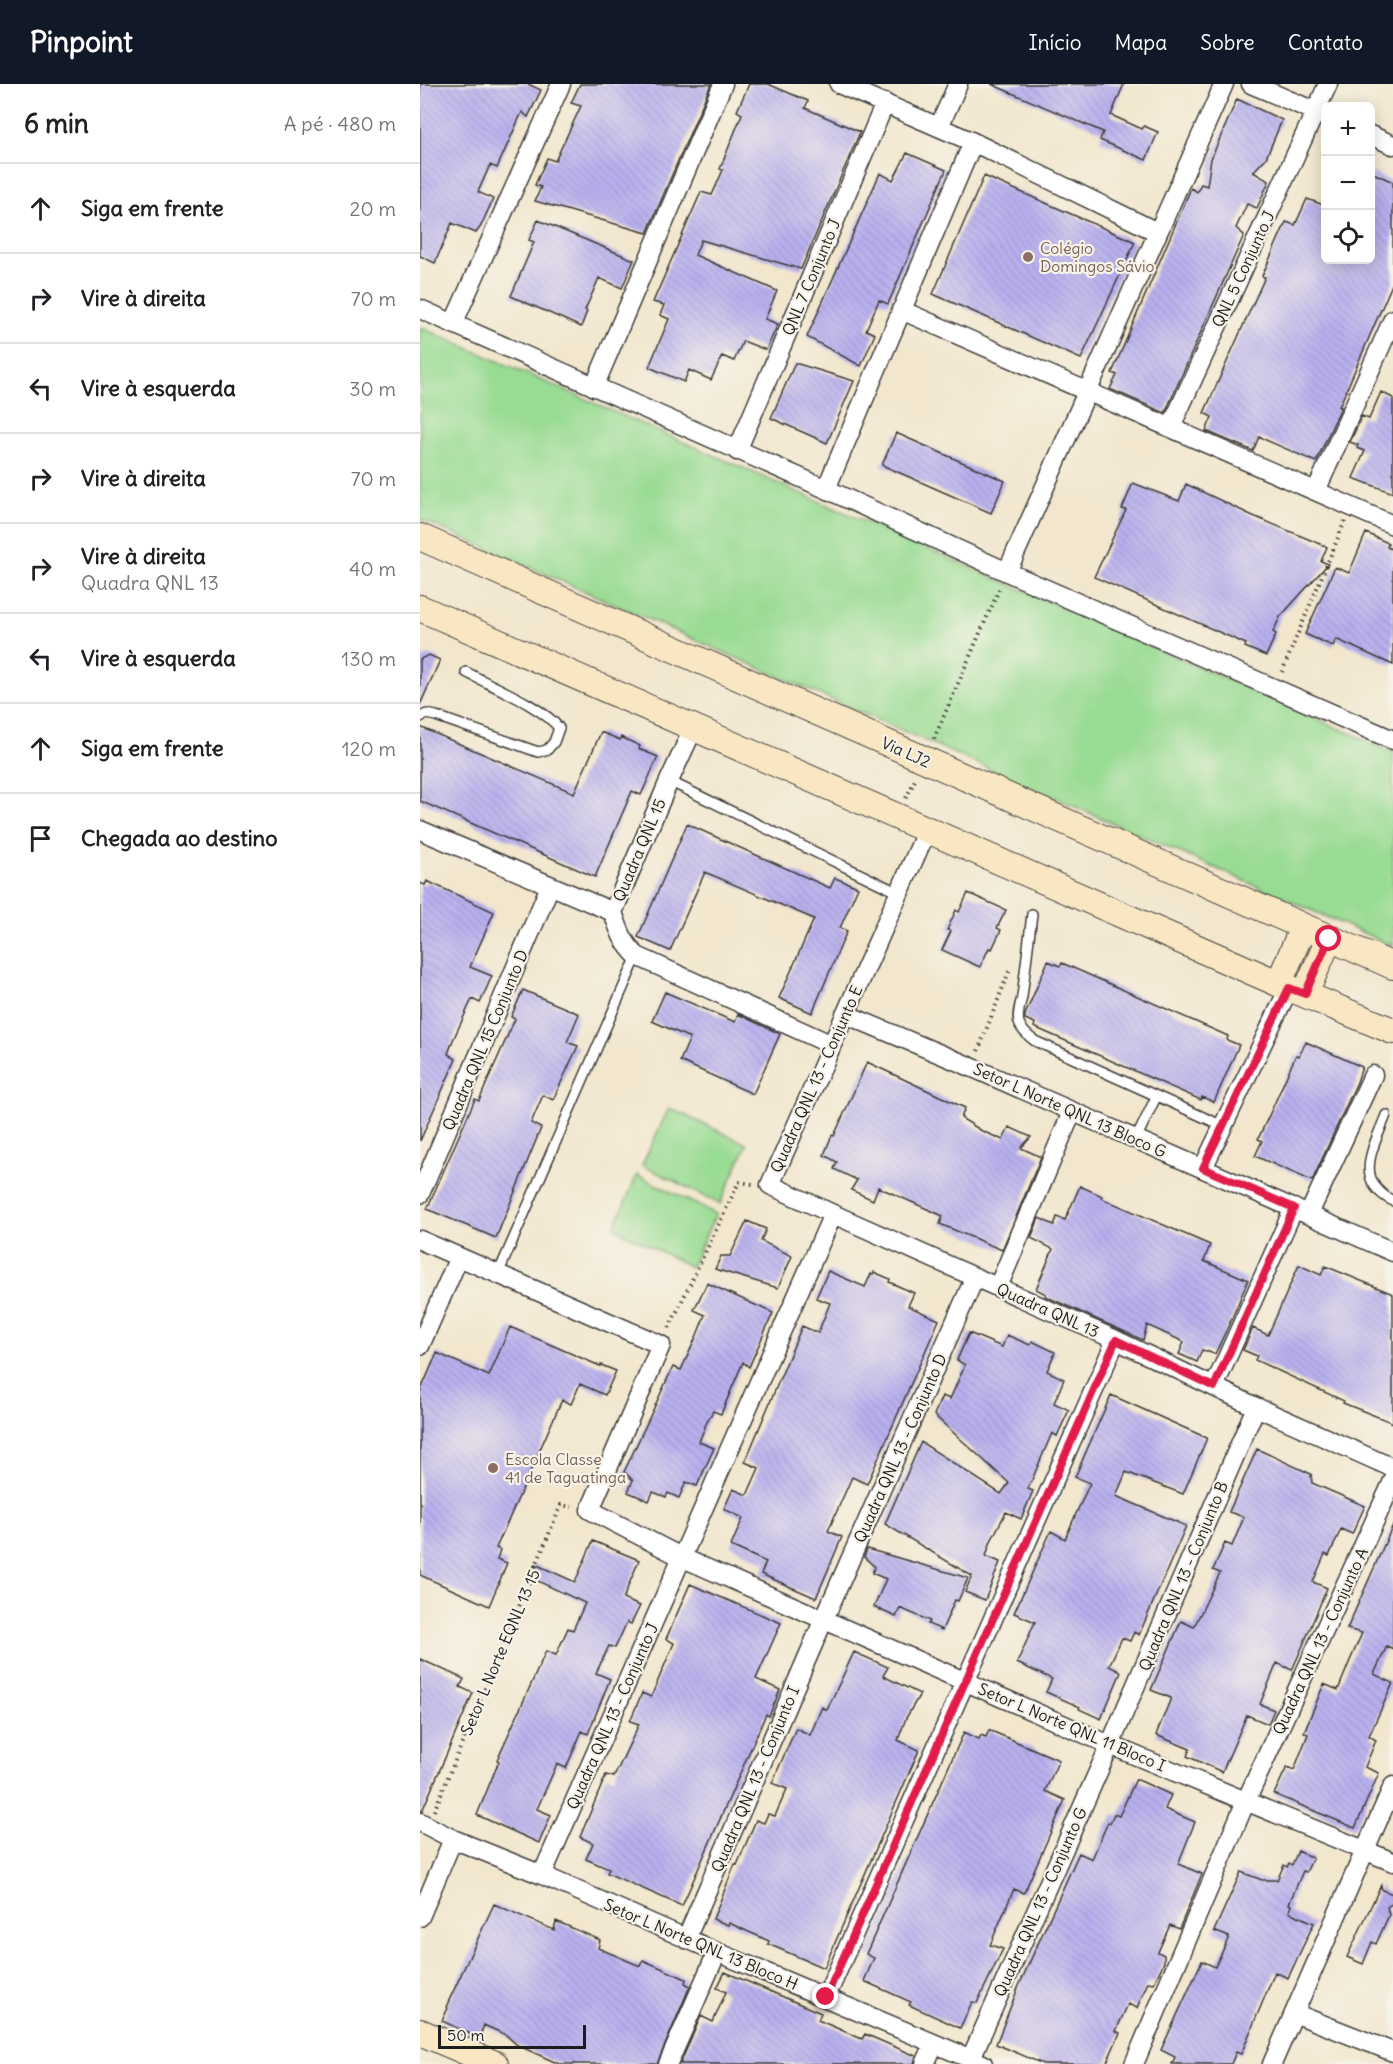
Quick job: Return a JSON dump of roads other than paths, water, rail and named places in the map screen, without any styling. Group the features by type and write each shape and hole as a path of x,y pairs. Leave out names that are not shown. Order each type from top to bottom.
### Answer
{"main road":[{"name":"Via LJ2","path":"420,537 1393,966"},
{"path":"420,608 1393,1031"},
{"path":"1291,988 1304,927"},
{"path":"1291,988 1329,939"},
{"path":"420,2032 495,2064"}],"street":[{"path":"453,324 561,84"},
{"path":"594,387 723,84"},
{"path":"839,84 973,141 1157,232"},
{"path":"939,127 958,84"},
{"path":"1004,579 1224,84"},
{"path":"1251,84 1321,113"},
{"name":"QNL 5 Conjunto J","path":"1324,102 1328,84"},
{"name":"QNL 7 Conjunto J","path":"737,451 885,103"},
{"name":"QNL 5 Conjunto J","path":"1171,427 1321,113"},
{"path":"1375,137 1393,145"},
{"path":"826,489 973,141"},
{"path":"420,309 826,489 1004,579 1393,740"},
{"path":"902,310 1087,393 1171,427 1393,525"},
{"path":"1316,491 1393,319"},
{"name":"Quadra QNL 15","path":"420,830 613,912 694,728"},
{"name":"Quadra QNL 13 - Conjunto E","path":"833,1214 770,1185 927,830"},
{"name":"Quadra QNL 15 Conjunto D","path":"420,1194 550,886"},
{"path":"613,912 621,937 638,956 832,1045"},
{"path":"1203,1168 1291,988"},
{"name":"Setor L Norte QNL 13 Bloco G","path":"845,1014 1393,1252"},
{"path":"1214,1387 1373,1075"},
{"path":"998,1287 1072,1112"},
{"path":"683,1558 833,1214"},
{"name":"Quadra QNL 13","path":"833,1214 1116,1340 1393,1468"},
{"path":"420,1240 498,1274"},
{"path":"420,1346 459,1257"},
{"name":"Setor L Norte QNL 11 Bloco I","path":"498,1274 660,1345 590,1510 683,1558 1110,1745 1393,1862"},
{"name":"Quadra QNL 13 - Conjunto D","path":"824,1619 975,1277"},
{"path":"826,1997 1116,1340"},
{"name":"Quadra QNL 13 - Conjunto B","path":"1110,1745 1257,1407"},
{"name":"Quadra QNL 13 - Conjunto A","path":"1134,2064 1246,1801 1393,1482"},
{"name":"Quadra QNL 13 - Conjunto J","path":"542,1875 683,1558"},
{"name":"Quadra QNL 13 - Conjunto I","path":"686,1939 824,1619"},
{"name":"Quadra QNL 13 - Conjunto G","path":"977,2061 1110,1745"},
{"path":"1272,2064 1393,1786"},
{"path":"420,1915 453,1839 424,1824"},
{"name":"Setor L Norte QNL 13 Bloco H","path":"453,1839 977,2061"},
{"path":"668,2064 717,1952"},
{"path":"1294,2013 1393,2052"},
{"path":"925,2064 934,2044"}],"lane":[{"path":"420,717 427,714 436,716 538,752 547,750 554,742 559,728 556,724 532,707 466,672"},
{"path":"669,781 899,893"},
{"path":"1032,914 1022,997 1018,1009 1018,1022 1023,1033 1035,1041 1156,1097 1223,1125"},
{"path":"498,1274 638,956"},
{"path":"1136,1139 1156,1097"},
{"path":"1386,1115 1368,1166 1374,1187 1393,1201"}],"place":[{"name":"Colégio Domingos Sávio","path":"1028,257"},
{"name":"Escola Classe 41 de Taguatinga","path":"493,1468"}]}
